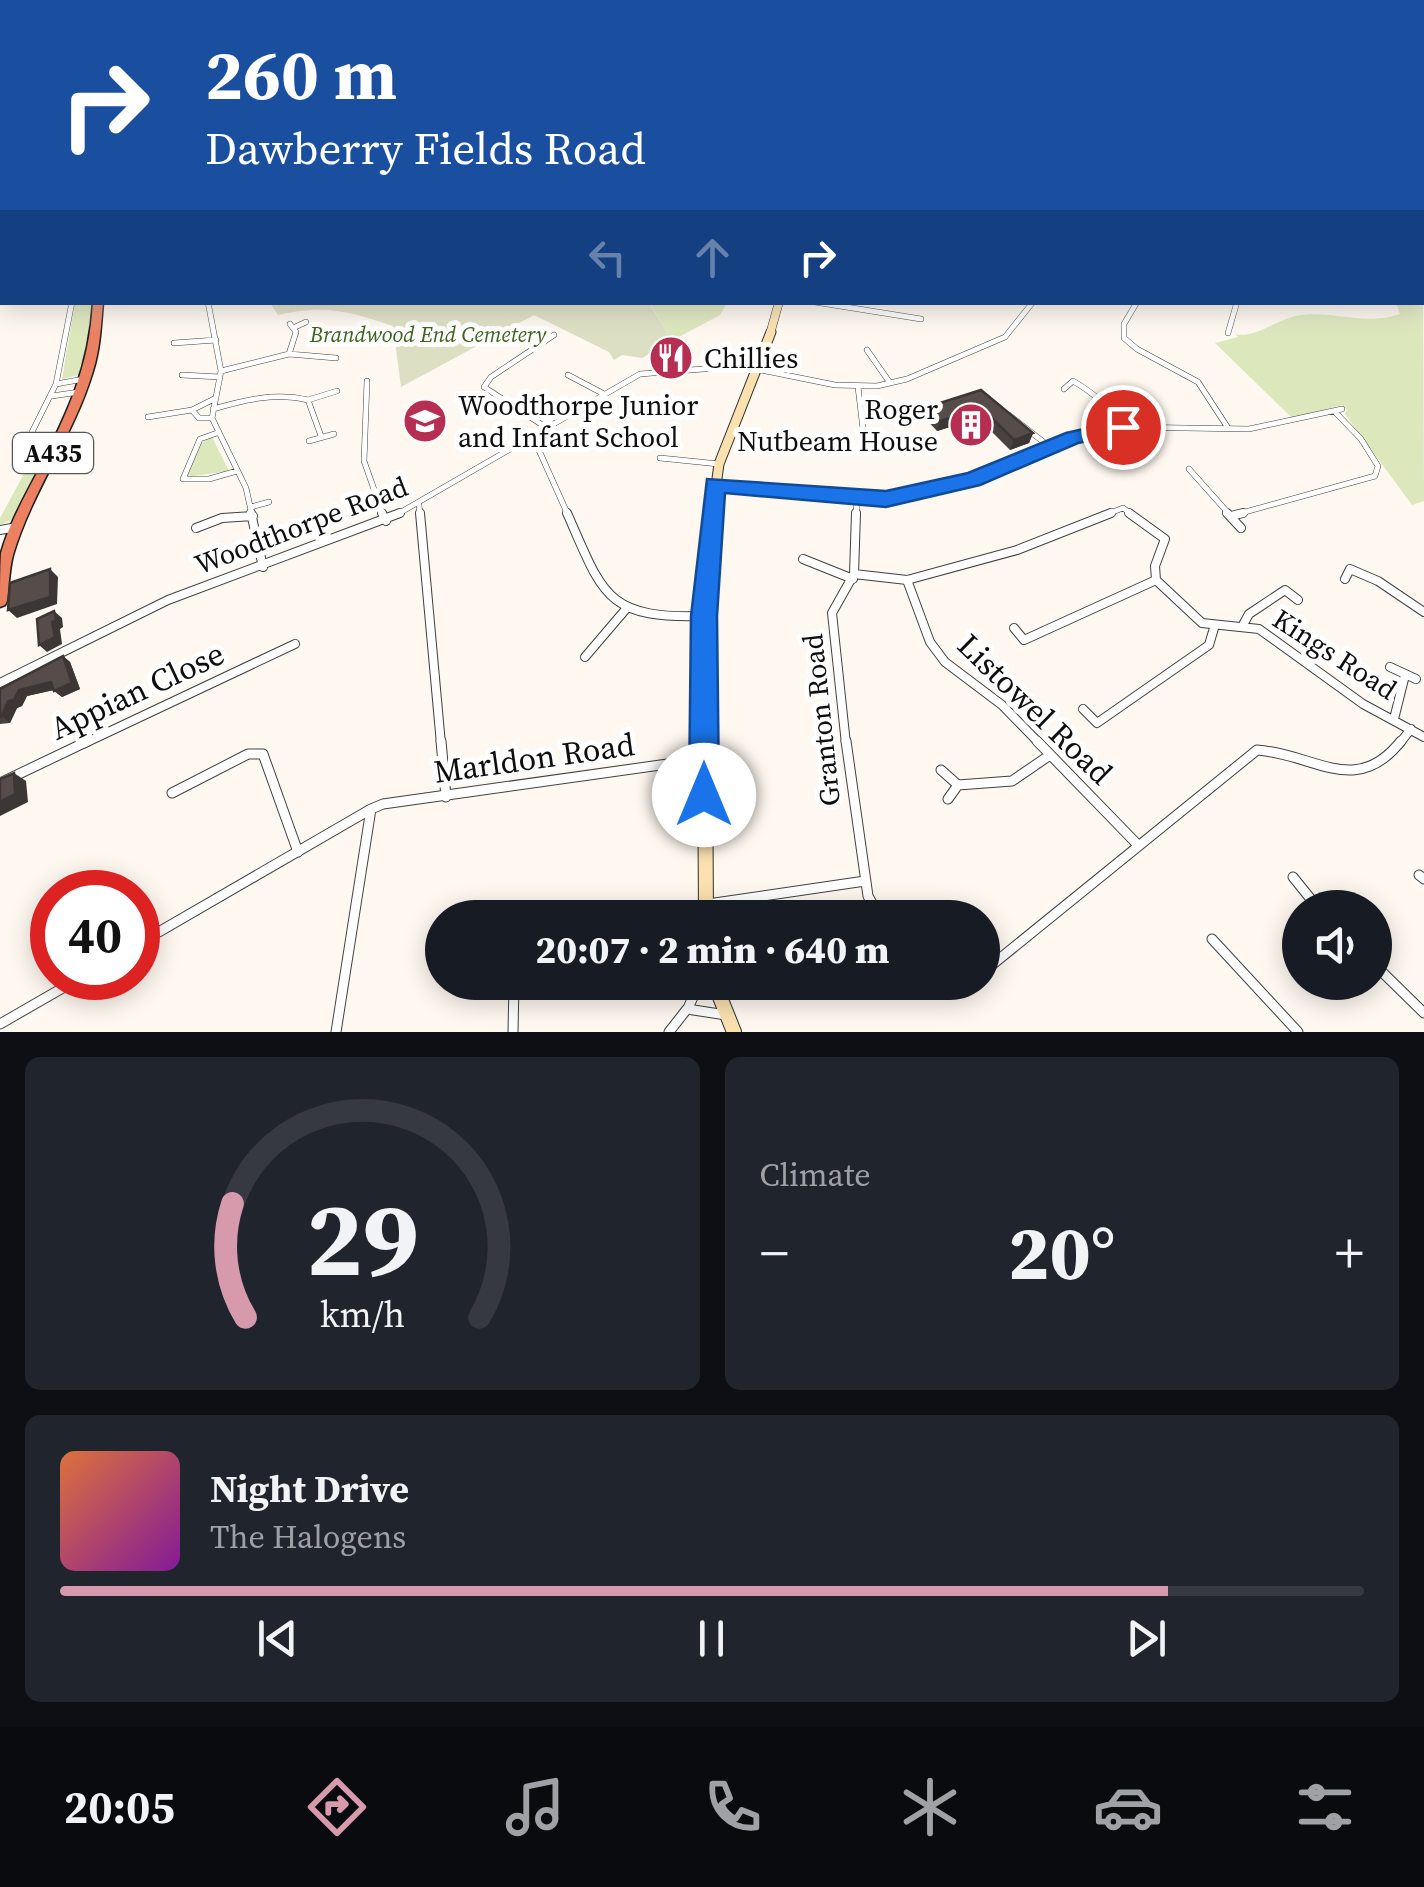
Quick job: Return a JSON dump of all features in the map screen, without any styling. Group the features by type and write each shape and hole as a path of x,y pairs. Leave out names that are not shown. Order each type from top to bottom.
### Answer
{"highway":[{"name":"A435","path":"0,601 6,561 18,527 83,386 94,348 98,305"}],"street":[{"path":"24,448 56,384 71,305"},
{"path":"209,305 221,374 212,418 251,507 263,568"},
{"path":"706,900 704,616 715,484 719,464 766,350 777,305"},
{"path":"834,305 922,319"},
{"name":"Woodthorpe Road","path":"0,682 168,600 386,521 640,374 724,366 858,388 890,383 1004,337 1031,305"},
{"path":"1135,305 1122,330 1123,336 1198,382 1229,429"},
{"path":"1228,333 1237,305"},
{"path":"289,354 296,332 291,326 306,322"},
{"path":"547,428 484,387 490,376 554,335"},
{"path":"174,342 216,340"},
{"name":"Woodthorpe Road","path":"724,366 766,350"},
{"path":"867,350 890,383"},
{"path":"182,375 221,374 289,354 336,358"},
{"path":"567,375 605,395"},
{"path":"367,380 371,399 364,455 372,492 386,521"},
{"path":"1064,389 1073,381 1093,392 1109,406 1123,427"},
{"path":"56,384 83,386"},
{"path":"51,396 83,386"},
{"path":"858,388 863,429"},
{"path":"214,409 264,395 308,400 326,390 337,391"},
{"path":"148,417 192,410 216,398"},
{"path":"308,400 320,436"},
{"path":"192,410 199,418 212,418"},
{"path":"715,484 857,500 886,499 948,487 1098,430 1280,425 1338,411 1378,466 1375,476 1231,516"},
{"path":"1006,414 1020,420 1050,447"},
{"path":"217,433 200,440 183,479 209,479 237,471"},
{"path":"309,441 334,434"},
{"path":"533,437 598,583 612,601 654,617 704,616"},
{"path":"660,458 719,464"},
{"path":"1189,469 1241,528"},
{"path":"1185,481 1197,478"},
{"name":"Granton Road","path":"857,500 854,577 832,613 864,881"},
{"path":"251,507 270,502"},
{"path":"419,505 446,797"},
{"path":"804,559 854,577 908,580 1017,550 1118,508 1130,511 1164,540 1155,566 1156,580 1183,607 1214,628 1209,645 1097,723 1083,709"},
{"path":"196,528 222,518 253,516"},
{"path":"0,530 18,527"},
{"path":"1345,580 1350,569 1378,581 1424,612"},
{"name":"Listowel Road","path":"908,580 930,642 945,662 1002,704 1138,844"},
{"path":"1014,628 1024,640 1156,580"},
{"path":"1244,624 1249,614 1286,590 1298,600"},
{"path":"585,656 626,609"},
{"name":"Kings Road","path":"1214,628 1244,624 1259,629 1363,704 1424,737"},
{"name":"Appian Close","path":"0,783 295,644"},
{"path":"1390,667 1416,679"},
{"path":"1394,719 1405,675"},
{"path":"1000,958 1257,750 1271,749 1322,768 1360,773 1384,762 1411,730"},
{"path":"172,793 248,754 263,754 298,852"},
{"path":"941,770 958,786 1012,782 1050,755"},
{"name":"Marldon Road","path":"160,931 383,804 704,759"},
{"path":"948,799 958,786"},
{"path":"336,1032 371,809"},
{"path":"1293,877 1303,890"},
{"path":"764,900 864,881 872,900"},
{"path":"1212,939 1298,1032"},
{"path":"1392,981 1424,1014"},
{"path":"0,1024 42,1000"},
{"path":"512,1032 513,1000"},
{"path":"669,1032 691,1000"},
{"path":"721,1000 734,1032"},
{"path":"687,1009 726,1015"}],"green space":[{"path":"75,305 92,305 92,329 83,374 62,379"},
{"name":"Brandwood End Cemetery","path":"271,305 650,305 668,333 677,338 642,358 622,355 614,360 609,352 534,315 401,387 393,326 336,311 278,315"},
{"path":"651,305 726,305 720,315 677,338 668,333"},
{"path":"1397,305 1423,305 1424,501 1412,505 1342,405 1292,418 1215,343 1296,316 1374,319 1400,314"},
{"path":"212,437 229,471 187,477 201,443"},
{"path":"38,446 47,448 47,453 18,517 0,525 0,518 32,459 12,461 19,452"}],"building":[{"path":"981,390 1033,433 1014,440 993,419 970,427 953,417 940,421 927,407"},
{"path":"50,569 50,597 8,610 10,583"},
{"path":"54,611 55,637 39,645 37,619"},
{"path":"63,656 72,683 54,691 51,682 19,690 0,717 0,689"},
{"path":"14,773 15,794 0,802 0,779"}],"place":[{"name":"Chillies","path":"671,358"},
{"name":"Woodthorpe Junior and Infant School","path":"425,421"},
{"name":"Roger Nutbeam House","path":"971,425"}],"route":[{"path":"704,795 704,616 715,484 799,495 886,499 973,480 1074,438 1123,427"}]}
